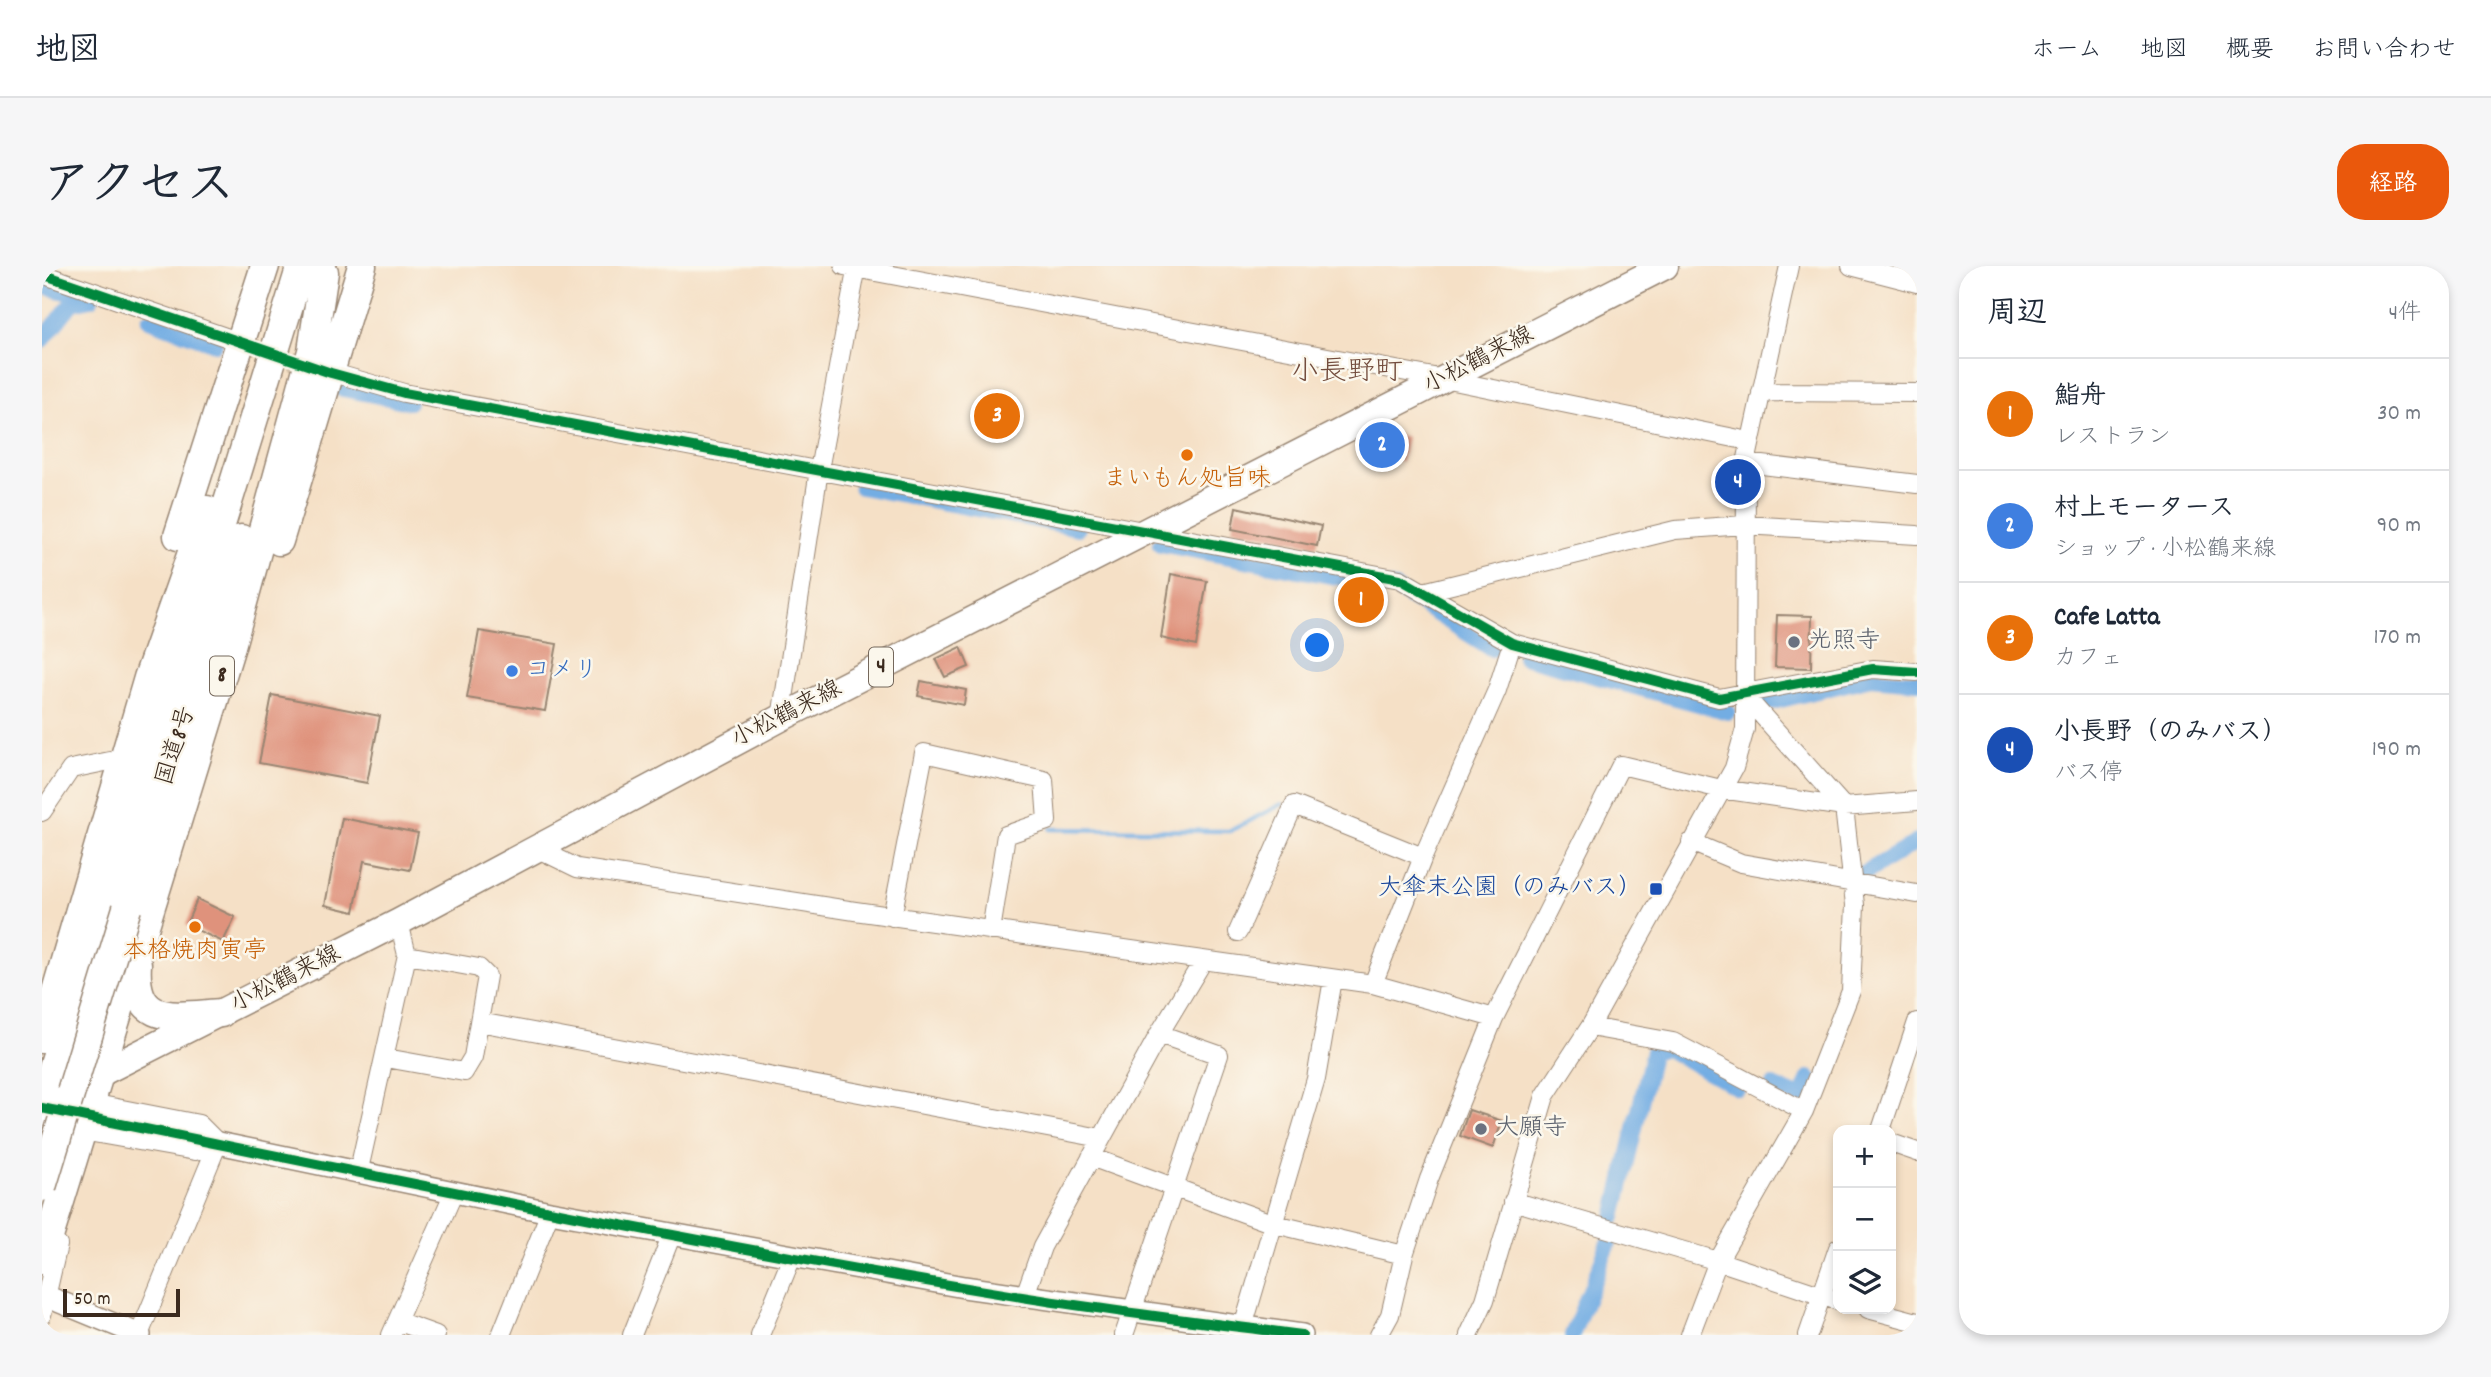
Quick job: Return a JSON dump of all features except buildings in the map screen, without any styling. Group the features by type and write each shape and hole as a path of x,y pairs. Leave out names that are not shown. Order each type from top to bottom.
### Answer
{"highway":[{"path":"43,1035 43,982 265,266"},
{"path":"221,1013 156,1013 144,1006 136,985 141,942 166,904 175,881 323,371 362,266"},
{"path":"43,1035 148,678 274,315 313,268"},
{"name":"国道8号","path":"42,1103 117,903 313,268"},
{"name":"8","path":"42,1260 54,1185 82,1131 141,942 242,606 312,351 313,268"},
{"name":"国道8号","path":"54,1185 117,903"},
{"path":"42,1103 99,1074"}],"main road":[{"name":"小松鶴来線","path":"99,1074 399,922 781,718 1153,531 1665,266"}],"street":[{"path":"1469,1335 1485,1300 1545,1096 1590,1027 1734,768 1745,729 1746,463 1789,266"},
{"path":"1851,266 1917,283"},
{"path":"781,718 853,267 1444,379 1749,441"},
{"path":"42,274 240,342"},
{"path":"323,371 404,393 1400,579 1512,643 1719,698 1873,668 1917,672"},
{"path":"1761,392 1917,393"},
{"path":"1746,463 1917,484"},
{"path":"1423,592 1675,530 1744,525 1917,535"},
{"path":"1373,984 1423,857 1497,690 1512,643"},
{"path":"1690,1335 1718,1261 1804,1111 1852,991 1855,905 1844,807 1744,695"},
{"path":"892,917 924,753 1044,780 1046,821 1006,835 991,931"},
{"path":"42,812 71,769 110,761"},
{"path":"1379,1335 1390,1315 1404,1255 1429,1179 1494,1018 1620,765 1721,789 1844,807 1917,801"},
{"path":"1238,932 1294,805 1423,857"},
{"path":"1691,842 1741,863 1852,880 1917,894"},
{"path":"536,848 578,868 892,917 1373,984 1494,1018"},
{"path":"358,1174 407,955 399,922"},
{"path":"386,1058 464,1072 473,1057 487,976 480,968 407,955"},
{"path":"1024,1298 1042,1247 1159,1034 1203,961"},
{"path":"1256,1331 1271,1223 1316,1079 1333,979"},
{"path":"479,1022 1101,1138"},
{"path":"1883,1125 1917,1022"},
{"path":"1590,1027 1673,1042 1804,1111"},
{"path":"1124,1335 1219,1055 1159,1034"},
{"path":"42,1103 91,1103 200,1124 218,1143"},
{"path":"42,1117 82,1131 195,1152 218,1143"},
{"path":"120,1124 358,1174 792,1257 1024,1298 1256,1331 1303,1335"},
{"path":"54,1185 63,1218 45,1306 140,1335 218,1143"},
{"path":"1896,1145 1917,1152"},
{"path":"1091,1157 1271,1223 1404,1255"},
{"path":"436,1335 394,1328 454,1192"},
{"path":"1513,1200 1718,1261 1830,1298"},
{"path":"501,1335 550,1212"},
{"path":"632,1335 672,1234"},
{"path":"1808,1335 1830,1298 1838,1251"},
{"path":"760,1335 792,1257"},
{"path":"1887,1314 1917,1322"}],"waterway":[{"path":"42,286 88,298"},
{"path":"42,341 72,303 91,299"},
{"path":"149,320 215,344"},
{"path":"338,388 409,402"},
{"path":"861,487 1078,528"},
{"path":"1160,544 1395,588 1492,649"},
{"path":"1524,657 1728,712"},
{"path":"1768,703 1871,678 1917,682"},
{"path":"1050,829 1230,831 1282,804"},
{"path":"1863,874 1917,842"},
{"path":"1614,1217 1653,1051 1667,1049 1738,1088"},
{"path":"1773,1086 1801,1097 1809,1078"},
{"path":"1572,1335 1609,1243"}],"tunnel":[{"path":"240,342 316,368"},
{"path":"78,1115 120,1124"}],"cycle path":[{"path":"42,274 331,373 404,393 1400,579 1512,643 1719,698 1873,669 1917,672"},
{"path":"42,1108 776,1254 1057,1302 1302,1335"}],"place":[{"name":"Cafe Latta","path":"997,416"},
{"name":"村上モータース","path":"1382,445"},
{"name":"まいもん処旨味","path":"1187,455"},
{"name":"小長野（のみバス）","path":"1738,482"},
{"name":"鮨舟","path":"1361,600"},
{"name":"光照寺","path":"1794,642"},
{"name":"コメリ","path":"512,671"},
{"name":"大傘末公園（のみバス）","path":"1656,889"},
{"name":"本格焼肉寅亭","path":"195,927"},
{"name":"大願寺","path":"1481,1129"}],"district":[{"name":"小長野町","path":"1347,374"}]}
